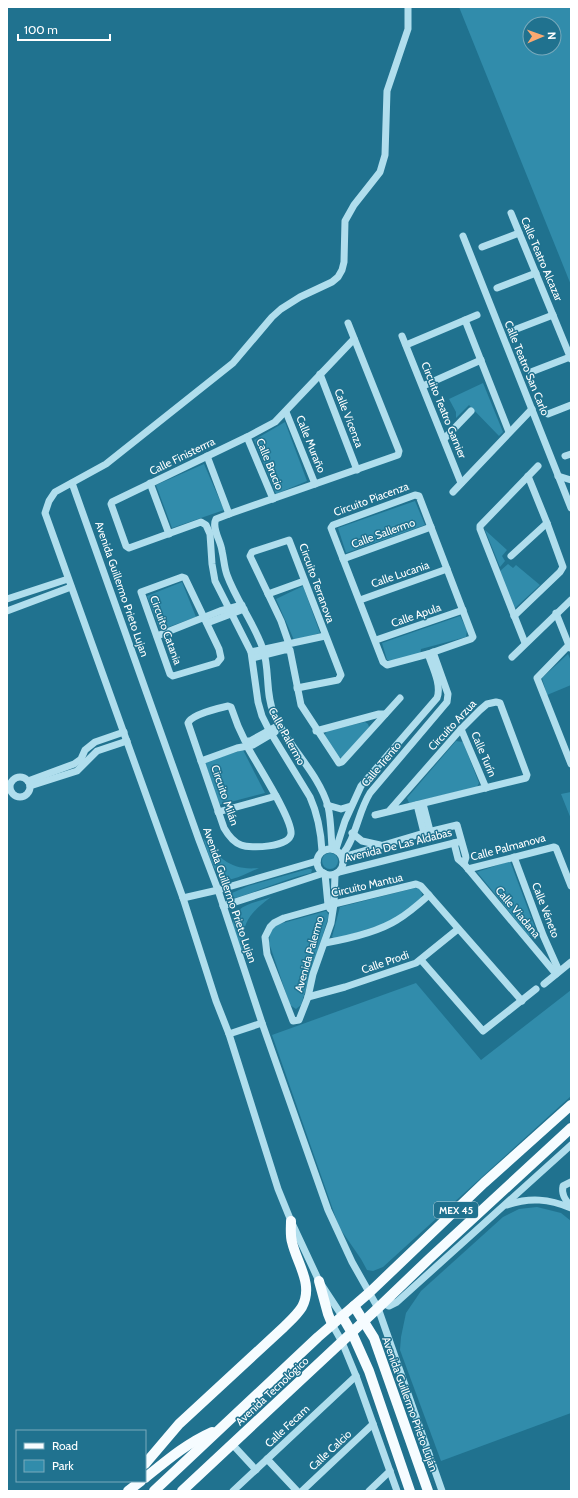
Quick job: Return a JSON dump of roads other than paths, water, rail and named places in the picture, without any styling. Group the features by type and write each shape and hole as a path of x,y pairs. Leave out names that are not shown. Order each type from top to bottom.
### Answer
{"main road":[{"name":"MEX 45","path":"342,1316 370,1292 484,1183 571,1105"},
{"name":"MEX 45","path":"381,1306 429,1259 571,1128"},
{"path":"146,1463 179,1424 298,1313 306,1296 307,1286 292,1242 291,1221"},
{"path":"319,1281 332,1324"},
{"name":"Avenida Guillermo Prieto Luján","path":"354,1306 374,1338 428,1491"},
{"name":"Avenida Tecnológico","path":"182,1491 381,1306"},
{"path":"342,1316 352,1333 369,1371 410,1491"},
{"name":"Avenida Tecnológico","path":"154,1491 342,1316"},
{"path":"146,1477 194,1441 219,1430"},
{"path":"124,1491 131,1482"},
{"path":"128,1491 140,1482"}],"street":[{"path":"342,1316 319,1281 291,1221 266,1153 229,1034 216,1001 183,898 45,513 49,501 55,492 98,469 116,456 233,363 272,317 300,298 332,282 338,277 344,262 344,231 347,217 354,205 380,172 383,163 385,155 386,91 408,29 408,7"},
{"name":"Calle Teatro Alcazar","path":"511,213 570,358"},
{"path":"482,247 519,233"},
{"name":"Calle Teatro San Carlo","path":"463,236 571,508"},
{"path":"497,288 536,273"},
{"path":"406,345 477,315"},
{"path":"514,330 553,315"},
{"path":"465,320 509,432"},
{"path":"207,456 230,514 397,456 399,452 348,323"},
{"name":"Circuito Teatro Garnier","path":"402,336 461,483"},
{"name":"Calle Finisterrra","path":"201,523 129,548 126,546 112,502 272,424 286,412 354,339"},
{"path":"531,372 570,358"},
{"path":"423,386 481,360"},
{"name":"Calle Vicenza","path":"320,374 356,470"},
{"path":"548,414 571,405"},
{"name":"Circuito Teatro Garnier","path":"453,492 532,409"},
{"path":"444,439 471,411"},
{"name":"Calle Muraño","path":"286,412 315,484"},
{"name":"Calle Brucio","path":"247,437 273,499"},
{"path":"526,643 514,616 480,527 538,466"},
{"path":"514,616 560,572 563,567 528,476"},
{"path":"558,476 571,480"},
{"name":"Avenida Guillermo Prieto Lujan","path":"72,482 196,833 218,890 262,1023 328,1210 345,1249 370,1292 381,1306"},
{"path":"150,483 169,534"},
{"name":"Circuito Piacenza","path":"415,495 419,496 431,527 463,610 472,638 431,653 387,665 383,662 376,640 331,530 333,525 415,495"},
{"name":"Calle Palermo","path":"230,514 217,518 215,523 220,536 226,573 264,652 270,703 280,727 319,786 327,805 330,816 334,849"},
{"name":"Calle Palermo","path":"201,523 208,530 215,581 252,655 259,709 310,797 320,829 322,851"},
{"path":"511,556 547,523"},
{"name":"Calle Sallermo","path":"343,559 431,527"},
{"path":"209,539 220,536"},
{"name":"Circuito Terranova","path":"297,688 338,680 341,677 289,540 252,552 250,557 281,621 290,647 297,688 301,706 337,762 340,763 400,698"},
{"name":"Calle Lucania","path":"360,600 447,569"},
{"name":"Circuito Catania","path":"183,576 219,649 221,658 217,663 173,676 170,674 157,636 141,594 142,590 183,576"},
{"path":"15,608 9,599 68,579"},
{"path":"268,594 304,581"},
{"path":"7,611 71,587"},
{"path":"34,590 37,599"},
{"path":"512,657 571,600"},
{"path":"157,636 206,621 243,607"},
{"name":"Calle Apula","path":"376,640 463,610"},
{"path":"556,613 570,648 537,678 571,764"},
{"path":"252,655 290,647 325,636"},
{"name":"Calle Trento","path":"334,849 357,792 365,780 437,698 439,692 431,653"},
{"name":"Calle Trento","path":"342,856 347,848 364,804 370,793 447,702 448,694 431,653"},
{"name":"Circuito Arzua","path":"375,815 389,812 420,805 524,779 527,777 500,703 496,702 483,707 461,729 389,812"},
{"name":"Circuito Milán","path":"247,746 287,816 291,827 290,838 284,842 256,848 247,847 235,842 227,833 218,812 188,725 188,721 229,706 245,741 250,741 271,732"},
{"path":"316,730 379,714 385,714"},
{"path":"201,761 237,748 253,745 280,727"},
{"name":"Calle Turín","path":"461,729 486,788"},
{"path":"29,783 74,764 81,759 84,750 95,742 124,732"},
{"path":"29,783 77,771 97,751 127,741"},
{"path":"19,777 25,778 29,783 28,793 26,795 20,797 10,796 9,786 13,780 19,777"},
{"path":"218,812 276,796"},
{"path":"327,805 341,809 351,806"},
{"path":"420,805 427,832"},
{"name":"Avenida De Las Aldabas","path":"337,873 462,840 458,825 427,832 342,856"},
{"path":"352,833 367,843 384,845"},
{"path":"462,840 466,857 466,866"},
{"name":"Calle Viadana","path":"454,842 458,859 466,866 557,973"},
{"name":"Calle Palmanova","path":"466,866 514,857 554,847 556,848 571,886"},
{"path":"334,849 342,856 343,865 337,873 331,904 325,874 320,870 317,862 319,854 322,851 334,849"},
{"name":"Calle Véneto","path":"514,857 557,973"},
{"path":"183,898 218,890 317,862"},
{"path":"223,906 325,874 337,873"},
{"name":"Circuito Mantua","path":"295,1021 292,1019 267,954 265,944 267,931 278,920 331,904 418,884 522,1000"},
{"path":"324,943 355,937 391,924 409,912 429,895"},
{"name":"Avenida Palermo","path":"295,1021 300,1018 308,997 313,974 331,923 331,904"},
{"name":"Calle Prodi","path":"308,997 345,988 412,965 421,960 458,929"},
{"path":"421,960 483,1031 536,989"},
{"path":"544,984 571,962"},
{"path":"229,1034 262,1023"},
{"path":"381,1306 389,1306 397,1302 571,1145"},
{"path":"571,1182 563,1186 562,1190 565,1199 571,1208"},
{"path":"504,1207 517,1201 542,1199 558,1202 571,1208"},
{"name":"Avenida Guillermo Prieto Luján","path":"381,1306 442,1491"},
{"path":"332,1324 342,1342 356,1376 397,1491"},
{"name":"Calle Fecam","path":"233,1491 356,1376"},
{"name":"Calle Calcio","path":"302,1491 373,1424"},
{"path":"232,1444 256,1470"},
{"path":"267,1459 297,1491"},
{"path":"369,1491 390,1471"}]}
